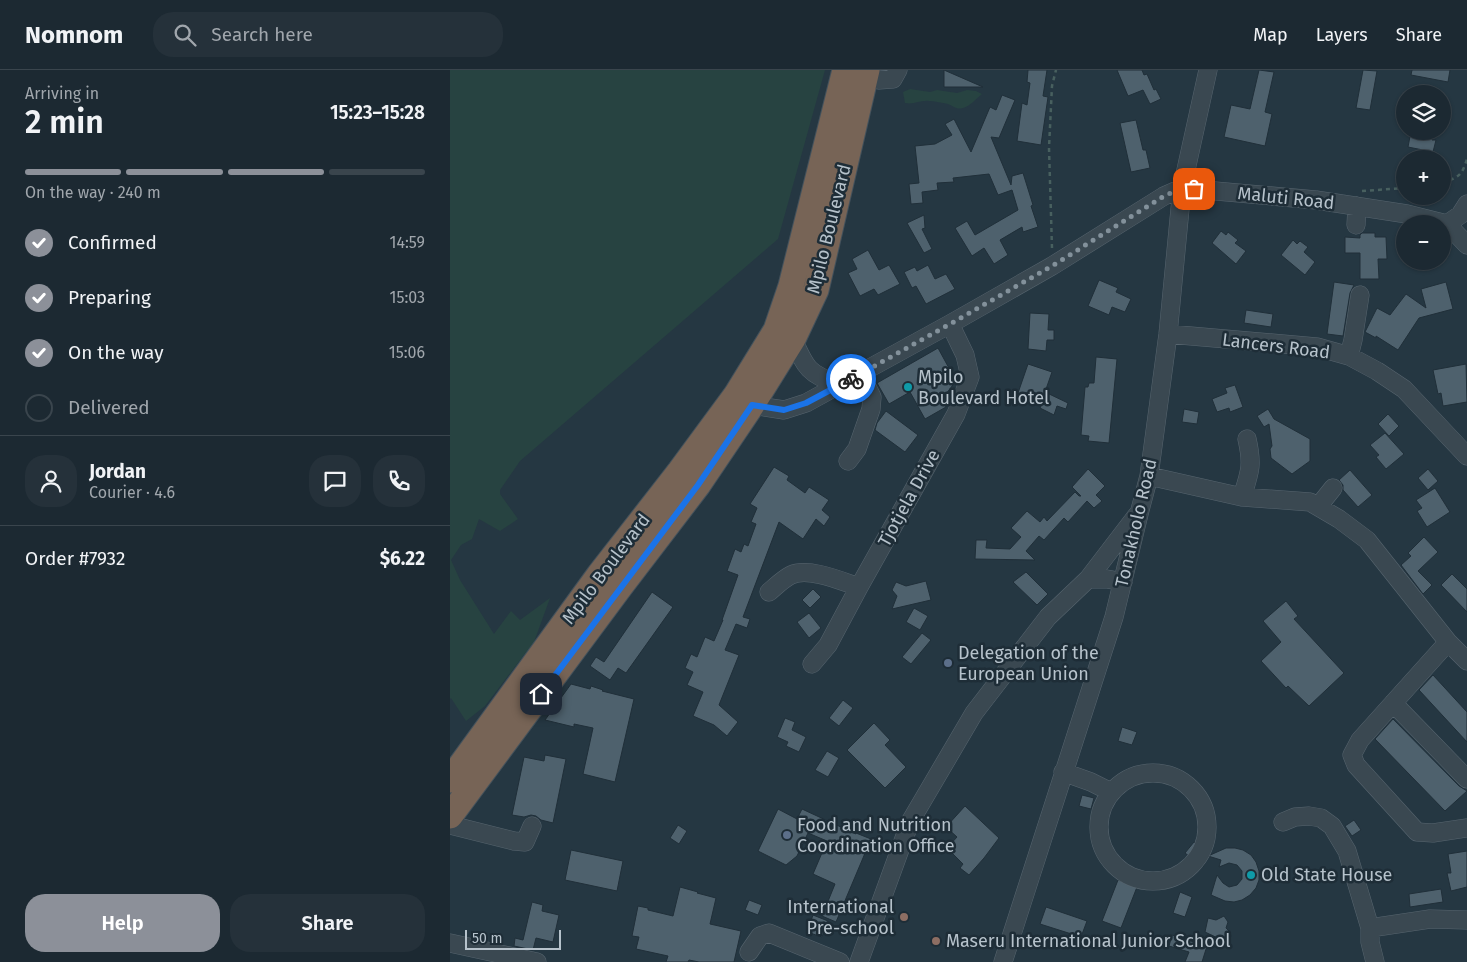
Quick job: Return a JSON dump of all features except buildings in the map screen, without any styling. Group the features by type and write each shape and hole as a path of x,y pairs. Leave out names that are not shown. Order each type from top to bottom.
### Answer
{"highway":[{"name":"Mpilo Boulevard","path":"450,780 599,575 680,471 744,400 793,339 816,290 855,72"},
{"name":"Mpilo Boulevard","path":"450,816 698,485 744,400 776,330 855,72"}],"street":[{"path":"855,72 879,80 893,79 898,70"},
{"name":"Tonakholo Road","path":"1003,962 1114,618 1149,476 1168,334 1182,188 1208,70"},
{"path":"744,400 784,410 806,403 1052,266 1164,196 1182,188"},
{"name":"Maluti Road","path":"1182,188 1316,200 1410,215"},
{"path":"1451,221 1460,215 1467,204"},
{"path":"1356,206 1356,225"},
{"path":"1451,228 1467,245"},
{"path":"1349,356 1360,295"},
{"name":"Tjotjela Drive","path":"812,664 828,645 956,414 970,377 965,354 950,324"},
{"name":"Lancers Road","path":"1168,334 1317,347 1349,356 1377,371 1404,389 1467,456"},
{"path":"793,339 806,367 818,377 839,384"},
{"path":"848,461 857,449 871,409 872,397 868,389 856,376"},
{"path":"1242,497 1251,469 1251,455 1247,439"},
{"path":"1149,476 1242,497 1310,502 1319,507 1367,540 1448,642 1467,662"},
{"path":"1319,507 1333,488"},
{"path":"859,962 910,822 970,722 1048,617 1088,579 1140,510"},
{"path":"769,592 791,575 801,573 812,573 859,587"},
{"path":"1088,579 1107,578 1123,582"},
{"path":"1448,642 1360,740 1352,755 1356,765 1417,832 1433,833 1467,828"},
{"path":"1393,703 1467,779"},
{"path":"1063,772 1091,782 1111,792"},
{"path":"1147,772 1161,773 1174,777 1186,784 1200,800 1206,820 1203,848 1196,860 1185,871 1171,878 1156,881 1140,880 1126,874 1113,864 1104,851 1099,836 1101,813 1111,792 1133,776 1147,772"},
{"path":"1283,822 1295,817 1309,816 1321,818 1332,826 1347,851 1370,928 1370,942 1375,962"},
{"path":"450,825 525,842 532,826"},
{"path":"1370,928 1430,919 1467,920"},
{"path":"749,952 760,936 769,933 840,962"},
{"path":"450,943 537,962"}],"path":[{"path":"1052,266 1049,148 1052,86 1056,70"},
{"path":"1451,180 1463,172 1467,158"}],"green space":[{"path":"450,70 825,70 778,239 520,461 500,490 500,494 518,519 500,531 479,519 472,539 461,545 451,560 460,580 494,634 511,611 520,620 550,598 534,642 485,706 466,721 450,699"},
{"path":"910,89 957,93 967,90 982,94 968,106 955,108 948,104 934,101 905,103 903,92"}],"way so far":[{"path":"851,379 1052,266 1164,196 1182,188 1194,189"}],"place":[{"name":"Mpilo Boulevard Hotel","path":"908,387"},
{"name":"Delegation of the European Union","path":"948,663"},
{"name":"Food and Nutrition Coordination Office","path":"787,835"},
{"name":"Old State House","path":"1251,875"},
{"name":"International Pre-school","path":"904,917"},
{"name":"Maseru International Junior School","path":"936,941"}],"route":[{"path":"541,694 698,485 752,405 784,410 806,403 851,379"}]}
